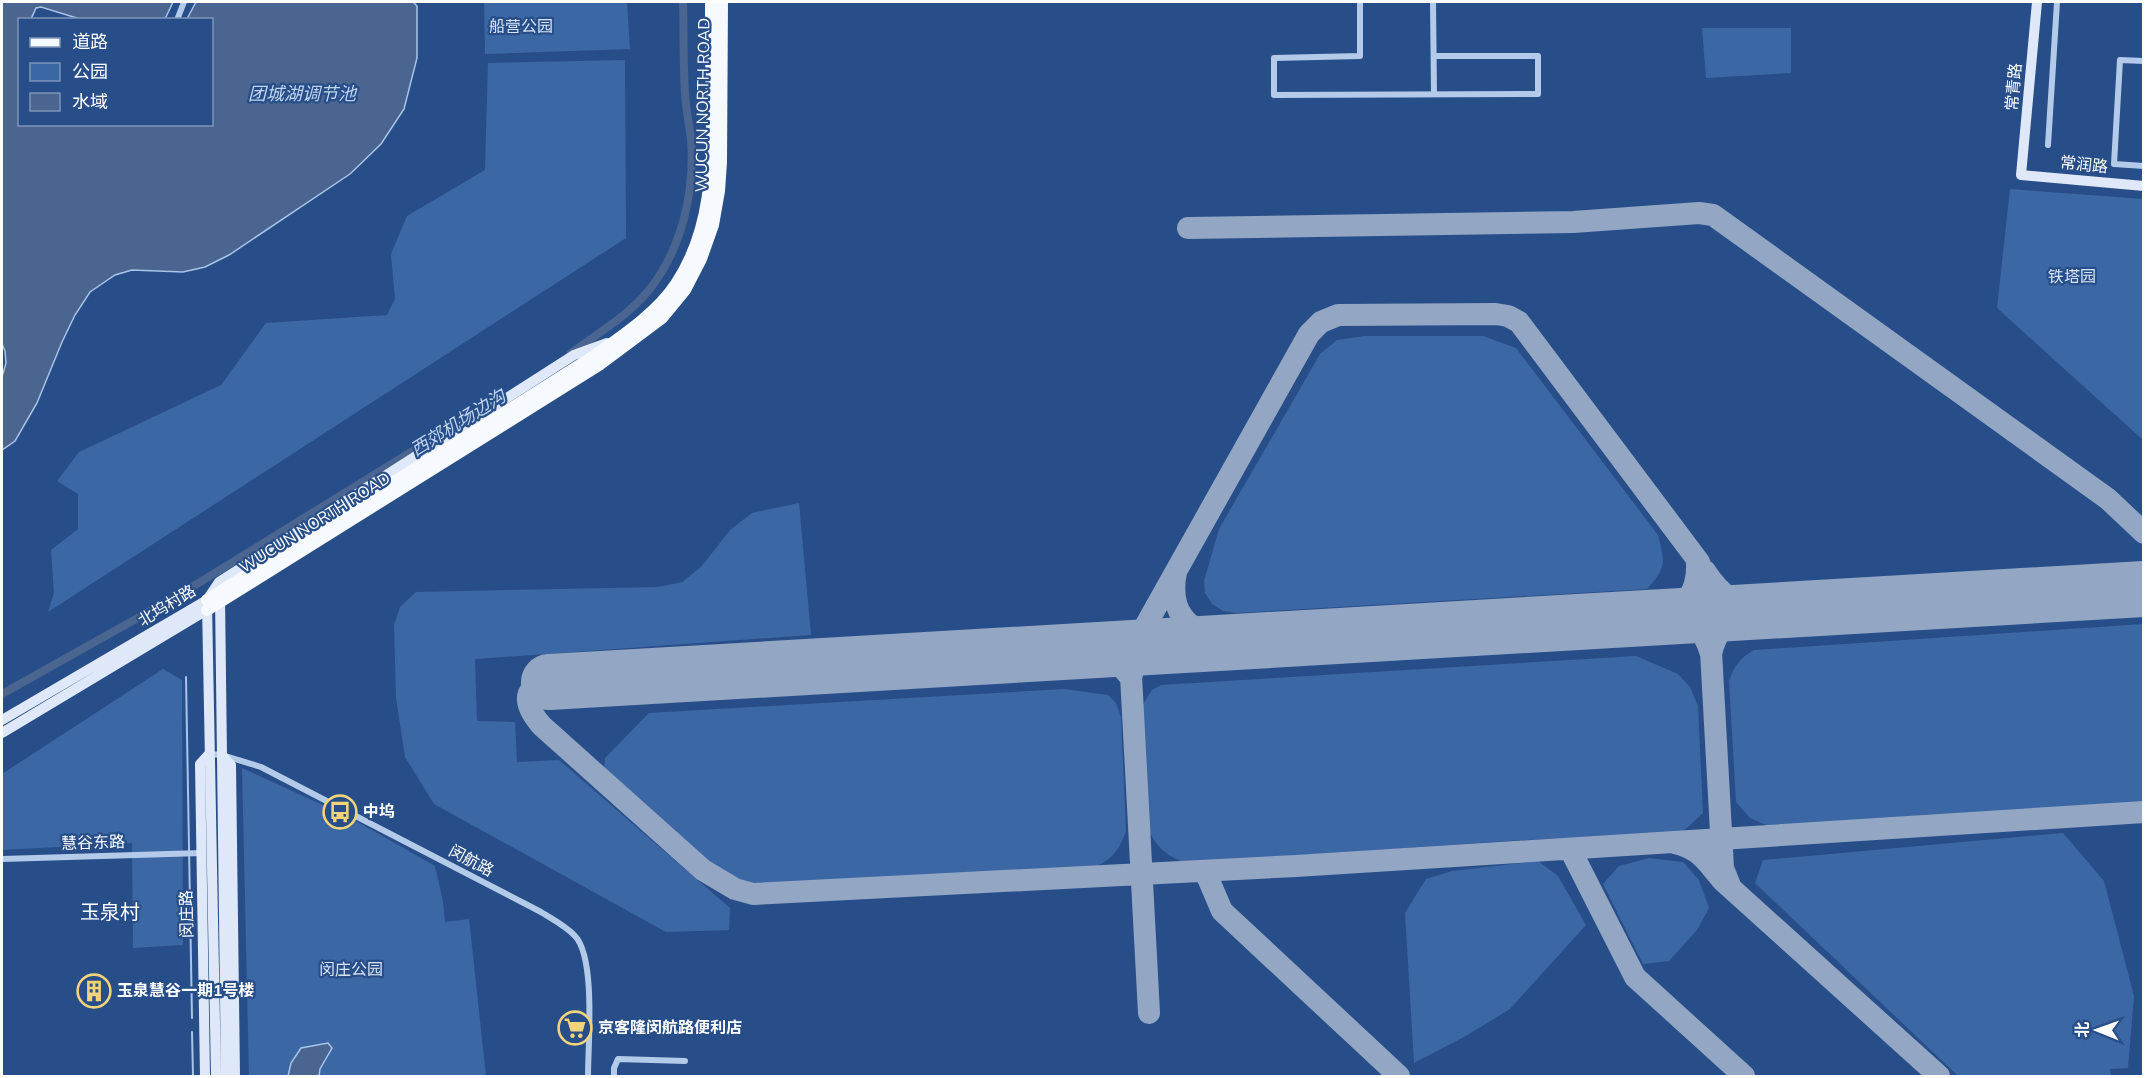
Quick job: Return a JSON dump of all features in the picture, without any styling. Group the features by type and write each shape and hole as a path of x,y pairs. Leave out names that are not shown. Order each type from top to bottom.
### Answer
{"main road":[{"name":"WUCUN NORTH ROAD","path":"220,592 616,340 654,308 676,285 692,256 710,191 712,161 711,2"},
{"name":"WUCUN NORTH ROAD","path":"220,592 599,366 631,343 668,311 685,290 701,259 713,225 719,191 722,2"},
{"name":"常青路","path":"2021,174 2037,2"},
{"name":"常润路","path":"2021,174 2144,186"},
{"path":"207,605 220,592"},
{"path":"220,592 226,1077"},
{"name":"北坞村路","path":"2,733 207,605 220,592"},
{"name":"北坞村路","path":"2,720 207,605"},
{"name":"闵庄路","path":"207,605 216,1077"},
{"name":"闵庄路","path":"205,1077 197,853 200,764 209,754"},
{"path":"222,754 231,765 235,1077"}],"street":[{"path":"178,18 184,2"},
{"path":"1359,2 1360,56 1274,58 1274,95 1538,94 1538,56 1434,56"},
{"path":"1433,2 1434,94"},
{"path":"2048,145 2056,2"},
{"path":"2144,61 2120,60 2114,164 2144,166"},
{"name":"闵航路","path":"209,754 222,754 261,767 541,912 576,936 583,950 588,976 588,1077"},
{"name":"慧谷东路","path":"2,859 197,853"},
{"path":"614,1077 614,1068 618,1059 685,1061"}],"green space":[{"name":"船营公园","path":"484,2 627,2 630,49 485,54"},
{"path":"1702,28 1791,28 1791,73 1706,78"},
{"path":"625,60 626,238 48,612 54,593 51,550 78,529 78,494 57,481 79,452 221,385 266,323 387,315 395,299 391,254 407,216 485,170 488,63"},
{"name":"铁塔园","path":"2010,189 2143,199 2143,440 1997,308"},
{"path":"1364,336 1483,336 1516,348 1658,535 1663,564 1647,589 1236,613 1223,611 1212,604 1205,593 1204,581 1219,529 1320,354 1337,340"},
{"path":"799,503 811,635 475,659 477,721 515,722 517,762 559,760 730,908 729,930 666,932 434,804 405,757 396,698 394,625 400,607 416,592 658,587 682,582 701,567 730,530 752,513"},
{"path":"2143,624 2143,802 1768,826 1750,818 1736,802 1729,681 1738,663 1754,650"},
{"path":"1636,656 1678,674 1690,687 1698,706 1703,813 1687,828 1675,835 1522,840 1188,863 1174,858 1163,850 1147,827 1140,709 1152,690 1161,685"},
{"path":"163,669 182,680 183,945 133,948 132,843 2,850 2,774"},
{"path":"1064,689 1108,695 1116,703 1121,717 1126,831 1116,852 1111,857 1100,865 1084,870 768,888 730,877 709,867 606,776 604,770 605,758 649,713"},
{"name":"闵庄公园","path":"242,768 349,817 435,866 445,922 469,919 486,1076 249,1076"},
{"path":"2063,833 2104,881 2134,996 2128,1068 2110,1069 2111,1076 1958,1076 1755,883 1763,860"},
{"path":"1649,858 1683,862 1699,880 1709,908 1697,930 1669,961 1643,964 1603,884 1619,866"},
{"path":"1538,861 1558,876 1586,925 1510,1009 1464,1037 1414,1063 1405,913 1426,879 1452,871"}],"water":[{"name":"团城湖调节池","path":"2,2 173,2 165,18 77,18 41,7 36,8 31,18 18,18 18,126 213,126 213,18 188,18 196,2 413,2 417,6 417,58 404,109 381,144 350,174 229,255 205,267 183,272 132,270 115,275 90,292 75,315 62,342 37,403 15,441 2,450 2,377 6,363 2,344"},
{"path":"328,1043 332,1048 320,1069 319,1076 288,1076 291,1063 301,1048"}],"waterway":[{"name":"西郊机场边沟","path":"571,353 612,324 641,299 660,274 678,238 688,199 692,159 685,93 683,2"},
{"name":"西郊机场边沟","path":"2,694 184,592 458,423"},
{"path":"186,677 192,1018"},
{"path":"192,1032 193,1076"}],"taxiway":[{"path":"1188,228 1573,222 1699,213 1713,215 2108,499 2144,533"},
{"path":"1149,1013 1130,657 1309,334 1321,322 1338,315 1496,314 1508,316 1519,322 1699,562 1707,585 1708,597 1723,868 1731,888"},
{"path":"1697,564 1695,582 1689,597 1679,609 1663,617 1682,620 1695,626 1704,637 1711,654 1716,639 1724,627 1734,618 1749,612"},
{"path":"1705,571 1718,588 1732,600 1749,607 1771,611"},
{"path":"1176,572 1175,598 1183,617 1190,625 1222,643"},
{"path":"1096,650 1115,659 1131,678 1139,661 1163,646"},
{"path":"549,682 533,688 528,699 532,712 542,726 703,870 735,889 753,894 1296,866 2144,812"},
{"path":"1675,843 1691,849 1703,858 1723,881 1939,1076"},
{"path":"1570,849 1635,977 1744,1076"},
{"path":"1205,871 1222,911 1399,1076"}],"runway":[{"path":"549,682 2144,589"}],"place":[{"name":"中坞","path":"340,812"},
{"name":"玉泉慧谷一期1号楼","path":"94,991"},
{"name":"京客隆闵航路便利店","path":"575,1028"}],"district":[{"name":"玉泉村","path":"110,912"}]}
